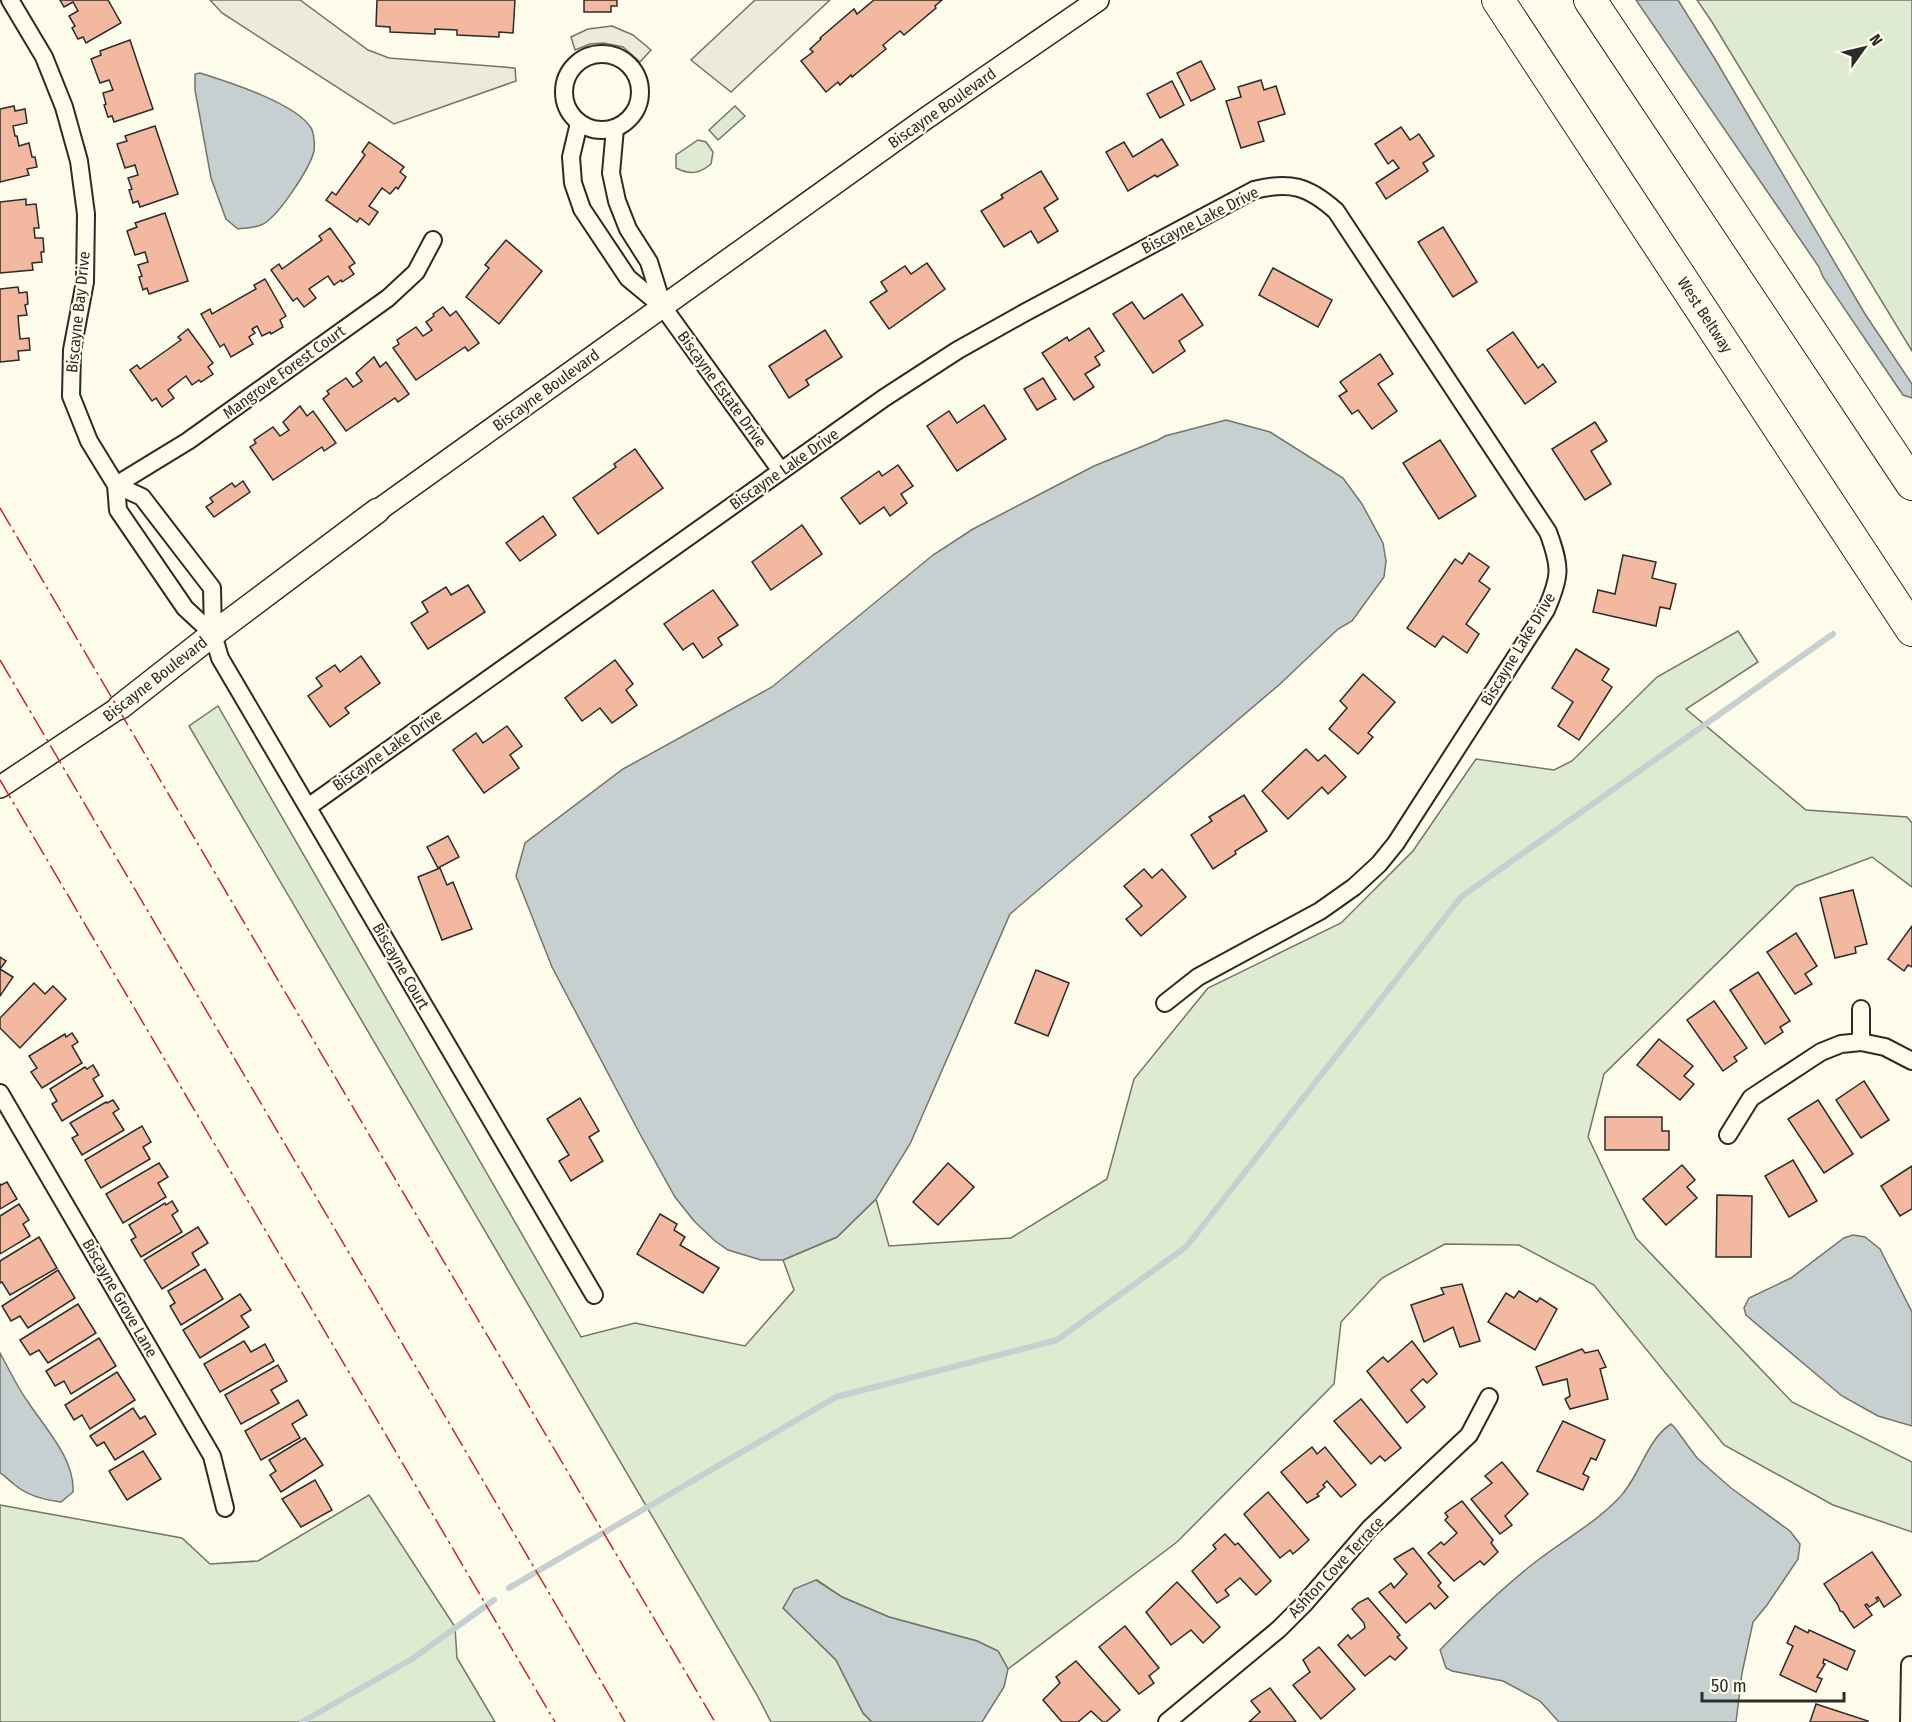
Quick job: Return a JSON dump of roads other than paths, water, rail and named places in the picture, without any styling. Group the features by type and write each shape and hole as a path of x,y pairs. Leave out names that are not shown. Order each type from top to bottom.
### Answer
{"highway":[{"name":"West Beltway","path":"1498,0 1912,630"},
{"path":"1590,0 1912,484"}],"main road":[{"name":"Biscayne Boulevard","path":"120,707 377,511"}],"street":[{"name":"Biscayne Bay Drive","path":"10,0 44,57 64,107 79,160 86,214 85,282 72,350 71,396 89,441 116,486 118,510 185,608 213,634"},
{"name":"Biscayne Boulevard","path":"377,511 925,119 1098,0"},
{"path":"594,54 607,54 620,58 630,66 637,77 640,89 639,102 634,114 625,123 615,128 596,130 579,123 570,114 563,91 572,67 582,59 594,54"},
{"path":"579,123 571,157 573,183 582,209 628,278 663,307"},
{"path":"615,128 611,173 617,201 628,229 654,272 663,307"},
{"name":"Biscayne Lake Drive","path":"308,807 884,398 958,350 1254,190 1274,185 1299,187 1319,195 1336,211 1548,532 1558,569 1556,585 1546,610 1396,843 1378,864 1354,887 1320,911 1198,978 1165,1003"},
{"name":"Mangrove Forest Court","path":"116,486 188,441 388,297 416,272 434,240"},
{"name":"Biscayne Estate Drive","path":"663,307 781,471"},
{"path":"116,486 142,497 212,588 213,634"},
{"name":"Biscayne Court","path":"213,634 220,658 594,1295"},
{"name":"Biscayne Boulevard","path":"0,787 120,707"},
{"path":"1861,1009 1861,1042"},
{"path":"1728,1135 1750,1098 1821,1052 1841,1044 1861,1042 1885,1047 1912,1061"},
{"name":"Biscayne Grove Lane","path":"0,1093 212,1456 225,1508"},
{"name":"Ashton Cove Terrace","path":"1167,1722 1278,1629 1305,1603 1370,1528 1469,1435 1489,1397"},
{"path":"1909,1722 1910,1665"}],"waterway":[{"path":"509,1588 836,1397 1057,1340 1186,1247 1461,897 1833,634"},
{"path":"302,1722 412,1659 494,1600"}]}
